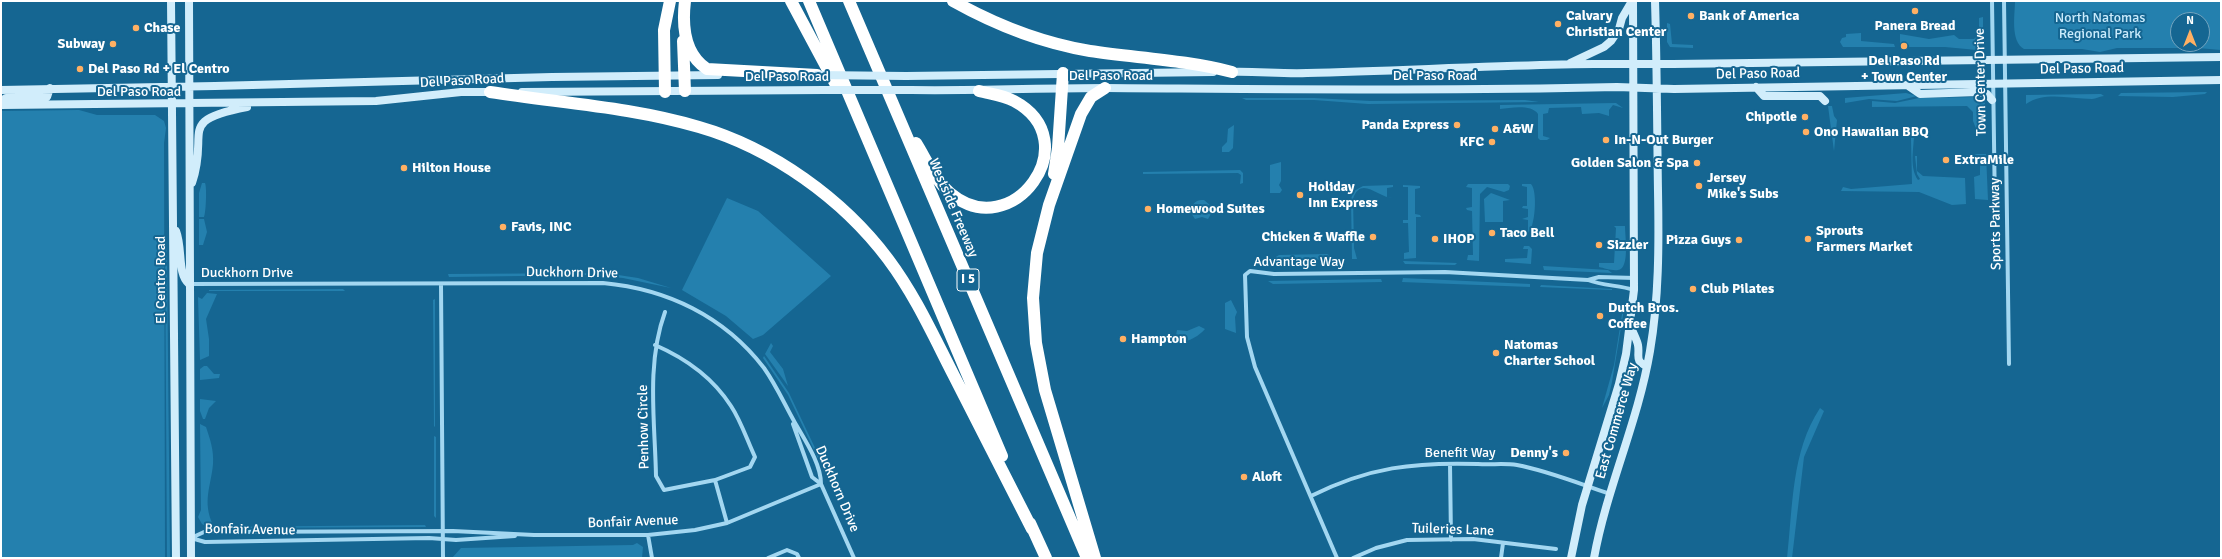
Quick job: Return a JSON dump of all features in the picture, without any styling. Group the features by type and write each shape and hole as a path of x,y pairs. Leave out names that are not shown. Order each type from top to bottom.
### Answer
{"highway":[{"path":"665,92 666,75 664,30 670,1"},
{"path":"684,1 685,91"},
{"path":"791,1 867,140"},
{"path":"809,1 867,140 990,424 1032,530"},
{"name":"Westside Freeway","path":"849,1 1087,558"},
{"path":"953,1 1013,30 1059,44 1089,50 1209,66 1232,72"},
{"path":"684,27 687,41 694,57 699,64 707,69 817,75"},
{"path":"1063,72 1058,148 1049,205 1037,253 1034,278 1036,343 1045,390 1095,558"},
{"path":"1049,205 1081,114 1091,97 1105,88"},
{"path":"895,107 939,180 950,193 964,201 978,206 998,206 1022,196 1036,181 1044,163 1045,144 1037,123 1022,106 1006,98 979,91"},
{"path":"490,92 658,115 702,127 755,150 801,177 822,193 868,236 904,281 928,324 1046,558"}],"main road":[{"name":"El Centro Road","path":"171,1 176,558"},
{"name":"El Centro Road","path":"189,1 191,558"},
{"name":"East Commerce Way","path":"1571,558 1588,487 1613,408 1626,354 1630,326 1635,278 1633,1"},
{"path":"1568,64 1604,47 1611,41 1619,29 1622,18 1633,1"},
{"name":"East Commerce Way","path":"1594,558 1610,494 1637,409 1647,366 1656,310 1659,277 1655,1"},
{"name":"Del Paso Road","path":"1,90 666,75 906,76 1063,72 1306,73 1568,64 1656,64 1991,58 2221,57"},
{"name":"Del Paso Road","path":"1,105 376,101 461,92 824,90 979,91 1062,88 1284,90 1657,88 2221,80"},
{"path":"1907,85 1920,94 1978,92 1987,94 1992,100"},
{"path":"1756,87 1764,96 1820,96 1825,101"},
{"path":"1,101 6,98 47,96 50,88"},
{"path":"189,190 197,167 198,134 205,120 220,113 268,103"},
{"path":"174,227 181,245 182,277 189,284"},
{"path":"1630,326 1638,346 1637,357 1640,363 1647,366"}],"street":[{"name":"Town Center Drive","path":"1992,1 1991,58 1995,211"},
{"name":"Town Center Drive","path":"2004,1 2004,58"},
{"name":"Sports Parkway","path":"2004,58 2009,364"},
{"name":"Advantage Way","path":"1311,496 1252,357 1247,337 1244,279 1250,271 1274,274 1445,272 1588,280 1599,277 1635,278"},
{"name":"Advantage Way","path":"1588,280 1599,285 1623,286 1634,290"},
{"name":"Duckhorn Drive","path":"189,284 603,283 634,287 664,295 700,312 732,334 764,369 791,416 821,476 821,484 854,558"},
{"path":"441,284 443,558"},
{"name":"Penhow Circle","path":"655,345 674,353 711,381 732,406 755,457 750,467 715,480 664,490 658,483 656,476 654,374 655,345 665,312"},
{"path":"791,416 812,477 821,484"},
{"name":"Benefit Way","path":"1311,496 1372,471 1400,466 1450,464 1516,465 1610,494"},
{"path":"1450,464 1451,540"},
{"path":"715,480 727,523"},
{"name":"Bonfair Avenue","path":"190,538 204,532 442,531 534,535 648,536 695,530 727,523 821,484"},
{"path":"1311,496 1337,558"},
{"name":"Bonfair Avenue","path":"190,538 205,542 443,539 534,535"},
{"path":"648,536 652,558"},
{"name":"Tuileries Lane","path":"1353,558 1376,548 1401,541 1473,539 1556,549"},
{"path":"1501,558 1503,543"},
{"path":"768,558 787,550 797,554 799,558"}],"green space":[{"name":"North Natomas Regional Park","path":"2015,1 2221,1 2221,50 2210,49 2210,12 2170,12 2170,48 2117,48 2100,52 2082,49 2024,49 2017,40 2014,20"},
{"path":"1983,17 1983,42 1977,50 1945,47 1909,47 1909,45 1900,45 1900,34 1929,39 1954,35 1959,39 1974,39 1979,34 1979,18"},
{"path":"1667,23 1670,24 1672,44 1693,45 1693,48 1670,47 1667,42"},
{"path":"1861,33 1861,41 1894,44 1895,47 1843,47 1840,42 1842,38 1846,37 1846,34"},
{"path":"2207,92 2205,94 2173,97 2118,96 2121,93"},
{"path":"1906,93 1917,96 1897,101 1869,99 1845,103 1845,98"},
{"path":"2101,94 2104,96 2092,99 2058,97 2041,98 2026,104 2026,95"},
{"path":"1978,97 1984,101 1985,104 1986,133 1977,131 1973,121 1973,112 1967,106 1872,107 1872,101 1895,103 1919,98"},
{"path":"1242,98 1314,98 1370,101 1525,100 1539,102 1368,104 1314,100 1246,100"},
{"path":"1616,103 1623,108 1613,105 1609,110 1609,116 1599,113 1582,114 1581,107 1549,108 1548,113 1543,114 1543,136 1550,138 1547,140 1540,140 1538,138 1538,114 1535,111 1520,107 1500,109 1500,105"},
{"path":"1828,106 1832,106 1834,116 1837,120 1834,151"},
{"path":"79,110 97,115 155,115 164,121 166,128 164,143 165,558 1,558 1,111"},
{"path":"1234,125 1233,148 1229,152 1222,152 1222,147 1227,142 1228,129"},
{"path":"1908,131 1914,134 1913,163 1915,175 1918,180 1920,179 1917,174 1915,156 1917,156 1917,171 1923,176 1965,178 1966,204 1952,205 1919,192 1841,191 1843,187 1851,189 1912,184 1911,138"},
{"path":"1974,154 1986,154 1988,200 1975,199 1974,177 1980,175 1980,156"},
{"path":"1281,162 1281,181 1279,185 1282,190 1280,193 1270,193 1270,165"},
{"path":"1240,170 1243,173 1243,183 1240,184 1241,175 1238,173 1143,174 1143,172"},
{"path":"202,183 205,183 206,185 205,211 204,217 199,217 199,193"},
{"path":"1468,184 1508,184 1510,186 1509,190 1504,192 1487,187 1480,194 1479,261 1467,260 1468,255 1473,255 1472,211 1467,210 1466,208 1472,207 1472,188 1466,187"},
{"path":"1522,184 1531,184 1535,201 1534,217 1528,233 1522,232 1528,230 1528,220 1522,219 1528,217 1528,209 1522,208 1523,206 1527,206 1527,187 1522,186"},
{"path":"1393,185 1393,187 1387,188 1387,197 1365,188 1356,192 1353,199 1354,248 1357,259 1352,259 1351,199 1354,191 1363,186"},
{"path":"1403,185 1420,186 1420,188 1415,189 1415,214 1420,215 1421,217 1416,217 1416,258 1404,259 1404,253 1409,252 1408,223 1403,223 1403,220 1408,220 1408,187 1403,187"},
{"path":"1491,193 1510,200 1503,201 1503,222 1485,222 1484,199"},
{"path":"727,198 758,211 831,276 763,335 753,339 726,316 682,290"},
{"path":"1198,200 1204,200 1211,206 1212,212 1208,219 1202,217 1195,219 1191,213 1192,207"},
{"path":"199,219 204,219 207,232 203,245 199,245"},
{"path":"1614,226 1625,226 1625,258 1622,268 1618,270 1599,267 1599,263 1614,263 1616,228"},
{"path":"165,238 167,256 170,558 167,558"},
{"path":"1524,246 1529,246 1532,249 1531,264 1505,262 1505,259 1527,258 1528,249 1523,249"},
{"path":"1327,254 1336,259 1285,261 1279,264 1271,260 1279,255"},
{"path":"1403,261 1457,263 1455,265 1405,264"},
{"path":"1543,266 1608,270 1612,273 1544,270"},
{"path":"605,273 638,278 671,288 623,278 594,275 449,277 448,274"},
{"path":"1403,278 1530,284 1530,287 1402,282"},
{"path":"1381,279 1382,282 1273,284 1268,281"},
{"path":"1541,285 1612,289 1612,290 1540,287"},
{"path":"343,289 345,291 209,291 209,290"},
{"path":"207,293 217,294 206,319 209,339 209,356 200,360 198,297 202,299"},
{"path":"435,299 435,426 434,427 433,300"},
{"path":"1231,300 1237,312 1235,317 1236,333 1225,329 1225,303"},
{"path":"1625,303 1612,382 1609,395 1602,408 1614,365"},
{"path":"1199,326 1205,329 1199,335 1183,342 1175,341 1177,330 1187,331"},
{"path":"771,343 773,346 770,352 783,369 788,386 765,354"},
{"path":"764,356 789,393 825,469 824,471 788,395 763,358"},
{"path":"207,366 214,374 220,374 219,378 200,380 200,369"},
{"path":"200,399 216,401 209,408 205,419 203,419 200,411"},
{"path":"1820,408 1824,411 1804,457 1792,558 1787,558 1792,500 1798,461 1803,443"},
{"path":"200,424 206,427 213,454 212,472 208,494 208,509 213,525 207,527 202,524 198,517 201,510"},
{"path":"434,436 436,437 436,518 434,516"},
{"path":"425,525 426,527 211,528 214,527"},
{"path":"637,543 643,547 642,558 452,558 461,548 633,545"}],"place":[{"name":"Panera Bread","path":"1915,11"},
{"name":"Bank of America","path":"1691,16"},
{"name":"Calvary Christian Center","path":"1558,24"},
{"name":"Chase","path":"136,28"},
{"name":"Subway","path":"113,44"},
{"name":"Del Paso Rd + Town Center","path":"1904,46"},
{"name":"Del Paso Rd + El Centro","path":"80,69"},
{"name":"Chipotle","path":"1805,117"},
{"name":"Panda Express","path":"1457,125"},
{"name":"A&W","path":"1495,129"},
{"name":"Ono Hawaiian BBQ","path":"1806,132"},
{"name":"In-N-Out Burger","path":"1606,140"},
{"name":"KFC","path":"1492,142"},
{"name":"ExtraMile","path":"1946,160"},
{"name":"Golden Salon & Spa","path":"1697,163"},
{"name":"Hilton House","path":"404,168"},
{"name":"Jersey Mike's Subs","path":"1699,186"},
{"name":"Holiday Inn Express","path":"1300,195"},
{"name":"Homewood Suites","path":"1148,209"},
{"name":"Favis, INC","path":"503,227"},
{"name":"Taco Bell","path":"1492,233"},
{"name":"Chicken & Waffle","path":"1373,237"},
{"name":"IHOP","path":"1435,239"},
{"name":"Sprouts Farmers Market","path":"1808,239"},
{"name":"Pizza Guys","path":"1739,240"},
{"name":"Sizzler","path":"1599,245"},
{"name":"Club Pilates","path":"1693,289"},
{"name":"Dutch Bros. Coffee","path":"1600,316"},
{"name":"Hampton","path":"1123,339"},
{"name":"Natomas Charter School","path":"1496,353"},
{"name":"Denny's","path":"1566,453"},
{"name":"Aloft","path":"1244,477"}]}
